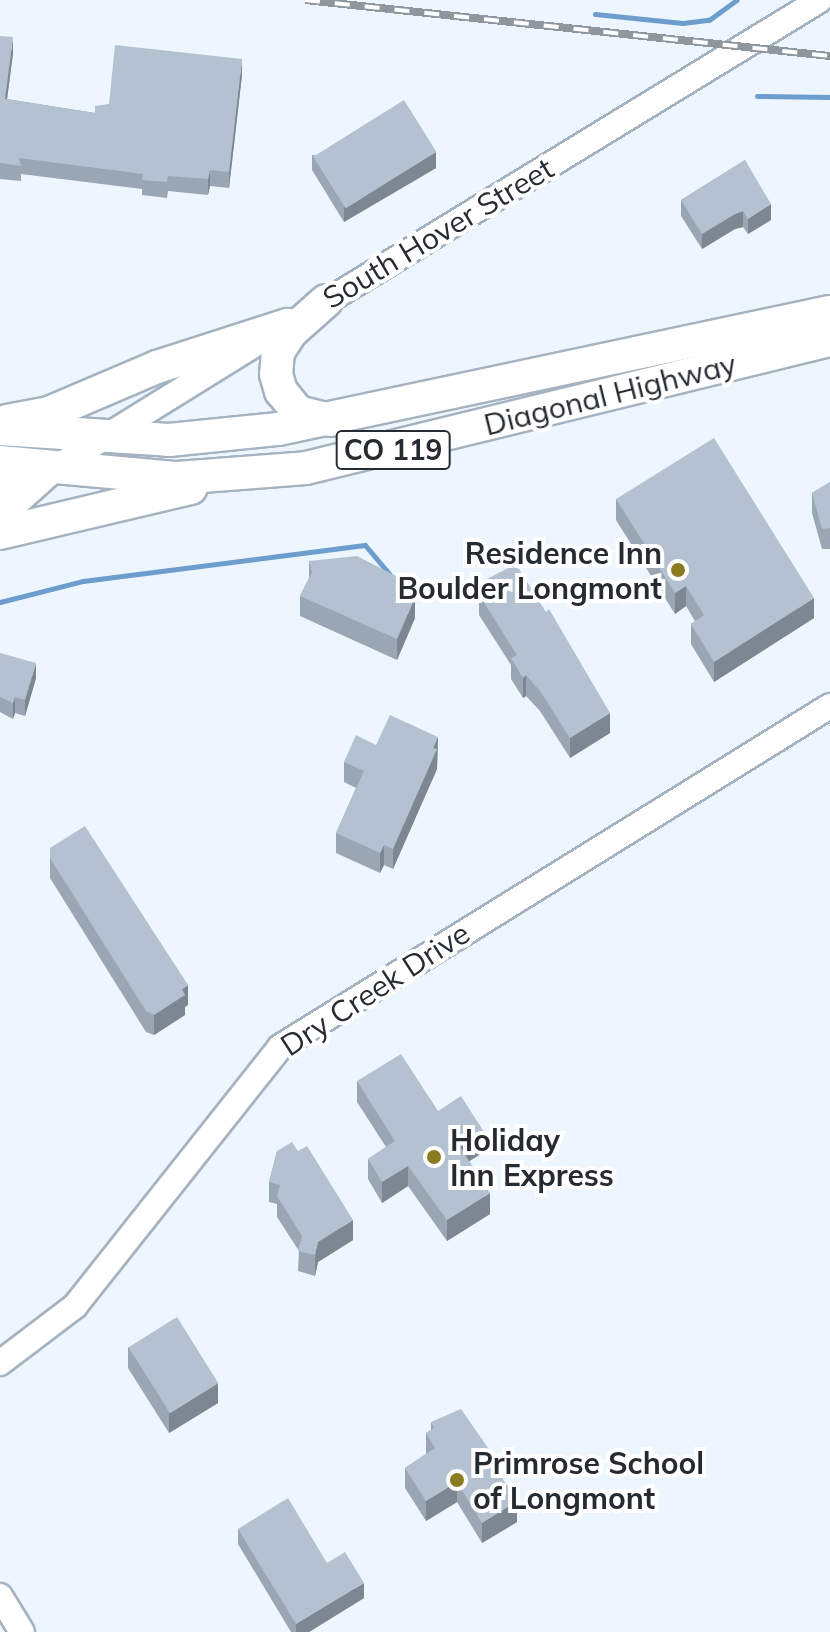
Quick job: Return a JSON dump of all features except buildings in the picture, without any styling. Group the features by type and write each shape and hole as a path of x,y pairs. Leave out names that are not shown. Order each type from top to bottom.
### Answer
{"highway":[{"path":"326,301 291,332 278,352 276,374 298,412 333,420"},
{"name":"Diagonal Highway","path":"102,439 231,435 333,420 830,312"},
{"path":"0,421 49,413 157,367 287,325"},
{"name":"Diagonal Highway","path":"57,467 225,478 391,450 830,340"},
{"name":"CO 119","path":"0,429 102,439"},
{"name":"CO 119","path":"0,462 57,467"},
{"path":"0,533 225,478"}],"street":[{"name":"South Hover Street","path":"0,490 57,467 820,0"},
{"name":"South Hover Street","path":"0,518 57,467"},
{"name":"Dry Creek Drive","path":"0,1363 69,1312 280,1047 830,706"},
{"path":"0,1596 22,1632"}],"waterway":[{"path":"595,14 683,23 709,20 737,0"},
{"path":"757,96 830,97"},
{"path":"0,602 83,581 365,545 390,575"}],"railway":[{"path":"305,0 830,56"}],"place":[{"name":"Residence Inn Boulder Longmont","path":"678,570"},
{"name":"Holiday Inn Express","path":"434,1157"},
{"name":"Primrose School of Longmont","path":"457,1480"}]}
